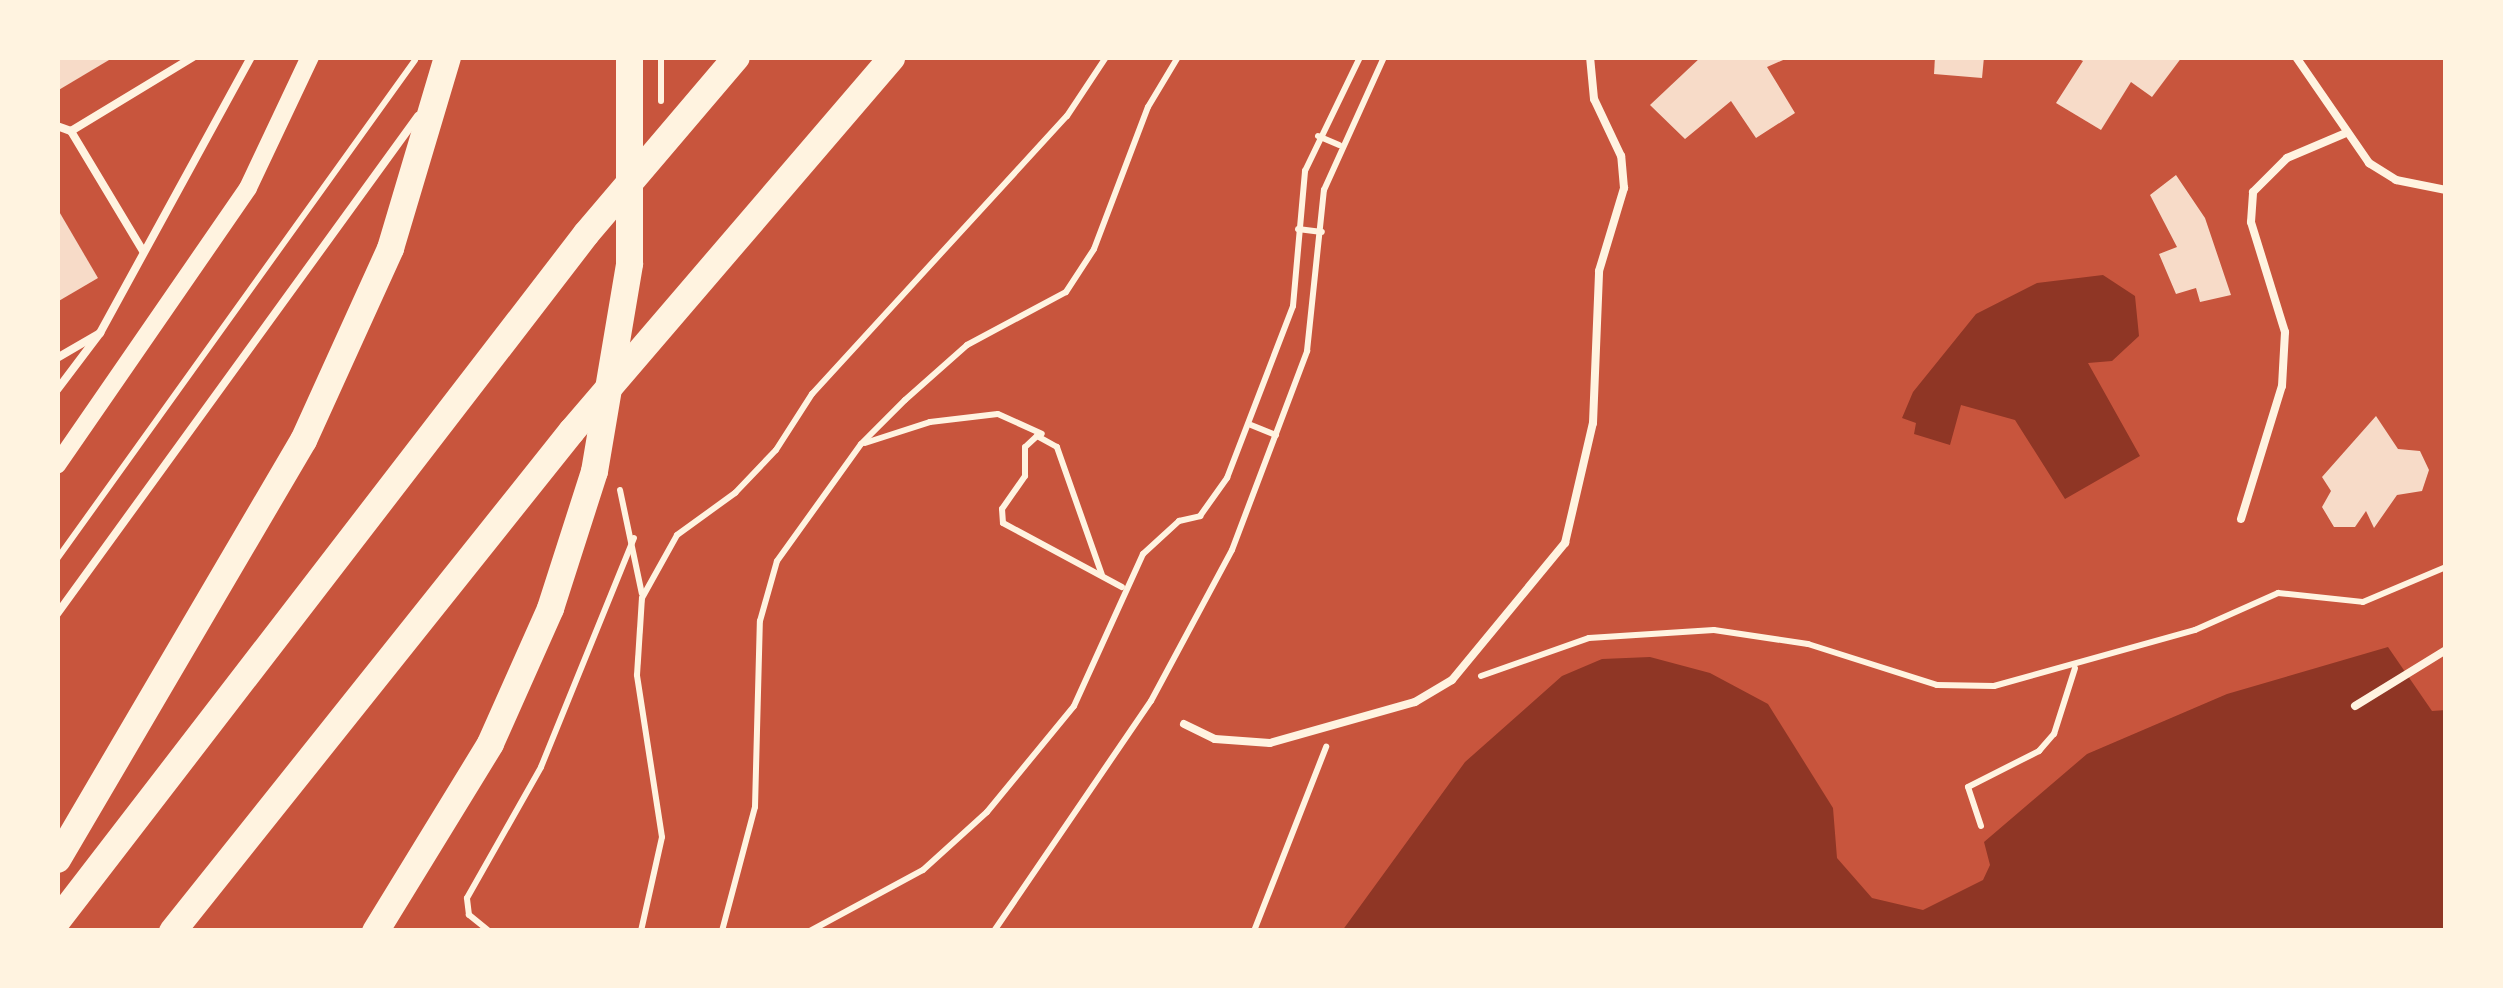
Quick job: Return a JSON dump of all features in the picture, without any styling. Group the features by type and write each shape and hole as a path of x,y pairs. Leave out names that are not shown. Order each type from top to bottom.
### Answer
{"highway":[{"path":"57,859 303,440 390,248 447,57"},
{"path":"376,931 490,743 550,608 594,471 629,263 629,57"},
{"path":"57,920 571,251 736,57"},
{"path":"172,931 571,430 891,57"}],"street":[{"path":"57,465 248,188 310,57"}],"lane":[{"path":"71,131 193,57"},
{"path":"57,391 100,333 251,57"},
{"path":"57,614 462,57"},
{"path":"1184,724 1243,744 1335,728 1415,702 1452,680 1565,544 1584,484 1592,316 1624,188 1622,155 1594,99 1590,57"},
{"path":"2296,57 2347,133 2396,180 2446,190"},
{"path":"57,125 71,131 143,251"},
{"path":"2241,520 2282,386 2285,332 2251,222 2253,192 2287,158 2347,133"},
{"path":"57,358 100,333"},
{"path":"2355,706 2446,650"}],"path":[{"path":"57,559 417,57"},
{"path":"642,598 677,535 736,493 776,450 812,394 1067,116 1106,57"},
{"path":"722,931 755,807 760,621 776,560 861,444 967,345 1066,292 1094,249 1148,107 1178,57"},
{"path":"810,931 923,870 987,812 1074,706 1122,587 1179,521 1200,516 1252,425 1293,306 1305,170 1360,57"},
{"path":"994,931 1204,609 1277,436 1307,351 1324,190 1340,145 1384,57"},
{"path":"1318,136 1340,145"},
{"path":"1298,229 1322,232"},
{"path":"861,444 930,422 998,414 1051,438 1102,575"},
{"path":"1252,425 1277,436"},
{"path":"1051,438 1037,436 1025,447 1025,476 1000,516 1014,531 1122,587"},
{"path":"624,465 619,488 634,537 642,598 637,675 662,837 640,931"},
{"path":"489,931 469,915 467,898 541,767 634,537"},
{"path":"1452,680 1589,638 1660,629 1808,644 1936,685 1994,686 2075,668 2278,593 2363,602 2446,567"},
{"path":"1981,826 1968,787 2039,752 2054,734 2075,668"},
{"path":"1254,931 1335,728"}],"shaded area":[{"path":"2103,275 2135,296 2139,336 2112,361 2088,363 2140,456 2065,499 2015,420 1961,405 1950,445 1914,434 1916,423 1902,418 1913,392 1976,314 2037,283"},
{"path":"2388,647 2432,711 2446,710 2446,931 1342,931 1465,762 1562,676 1602,659 1650,657 1710,673 1768,704 1833,808 1837,858 1872,898 1923,910 1983,880 1990,865 1984,842 2087,754 2227,694"}],"building":[{"path":"57,57 114,57 57,91"},
{"path":"1701,57 1790,57 1767,67 1795,113 1756,138 1731,101 1685,139 1650,105"},
{"path":"1935,57 1984,57 1982,78 1934,74"},
{"path":"2074,57 2182,57 2152,97 2131,82 2101,130 2056,103 2083,61"},
{"path":"2176,175 2205,218 2231,295 2200,302 2196,288 2176,294 2159,254 2177,247 2150,195"},
{"path":"57,208 98,278 57,302"},
{"path":"2376,416 2398,449 2420,451 2429,470 2422,491 2397,495 2374,528 2366,511 2355,527 2334,527 2322,507 2331,491 2322,477"}]}
